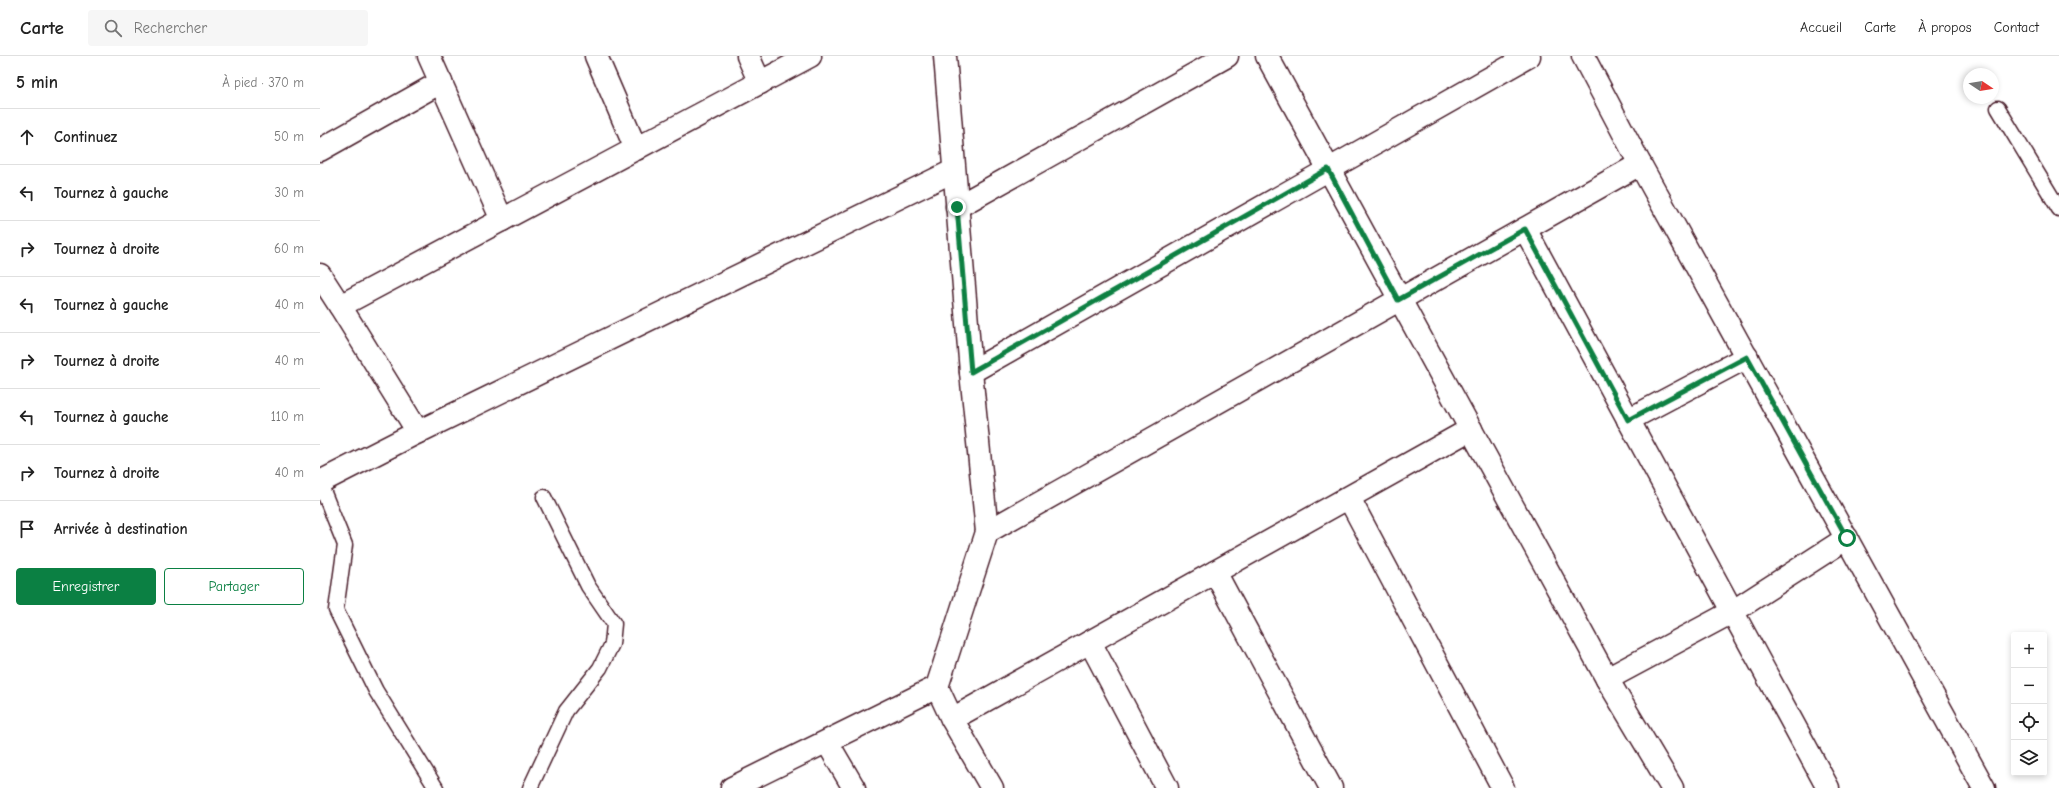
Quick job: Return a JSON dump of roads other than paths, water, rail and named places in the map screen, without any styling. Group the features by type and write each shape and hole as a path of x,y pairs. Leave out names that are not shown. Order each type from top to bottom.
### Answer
{"street":[{"path":"429,56 502,220"},
{"path":"596,56 636,149"},
{"path":"748,56 760,83"},
{"path":"340,306 810,56"},
{"path":"945,56 971,372 987,532 937,687 952,719 992,788"},
{"path":"957,207 1227,56"},
{"path":"1267,56 1398,300 1471,429 1664,786"},
{"path":"971,372 1529,56"},
{"path":"1583,56 1640,164 1984,788"},
{"path":"320,150 441,82"},
{"path":"987,532 1640,164"},
{"path":"320,483 418,432 954,171"},
{"path":"1525,229 1828,788"},
{"path":"320,275 418,432"},
{"path":"1628,420 1747,357"},
{"path":"952,719 1471,429"},
{"path":"1349,498 1503,788"},
{"path":"1607,679 1732,612 1847,538"},
{"path":"1215,572 1331,788"},
{"path":"1090,642 1167,788"},
{"path":"732,788 937,687"},
{"path":"827,742 854,788"}],"lane":[{"path":"1998,108 2059,210"},
{"path":"320,483 345,545 336,610 376,691 436,788"},
{"path":"530,788 566,711 600,668 612,644 614,624 588,586 544,498"}]}
